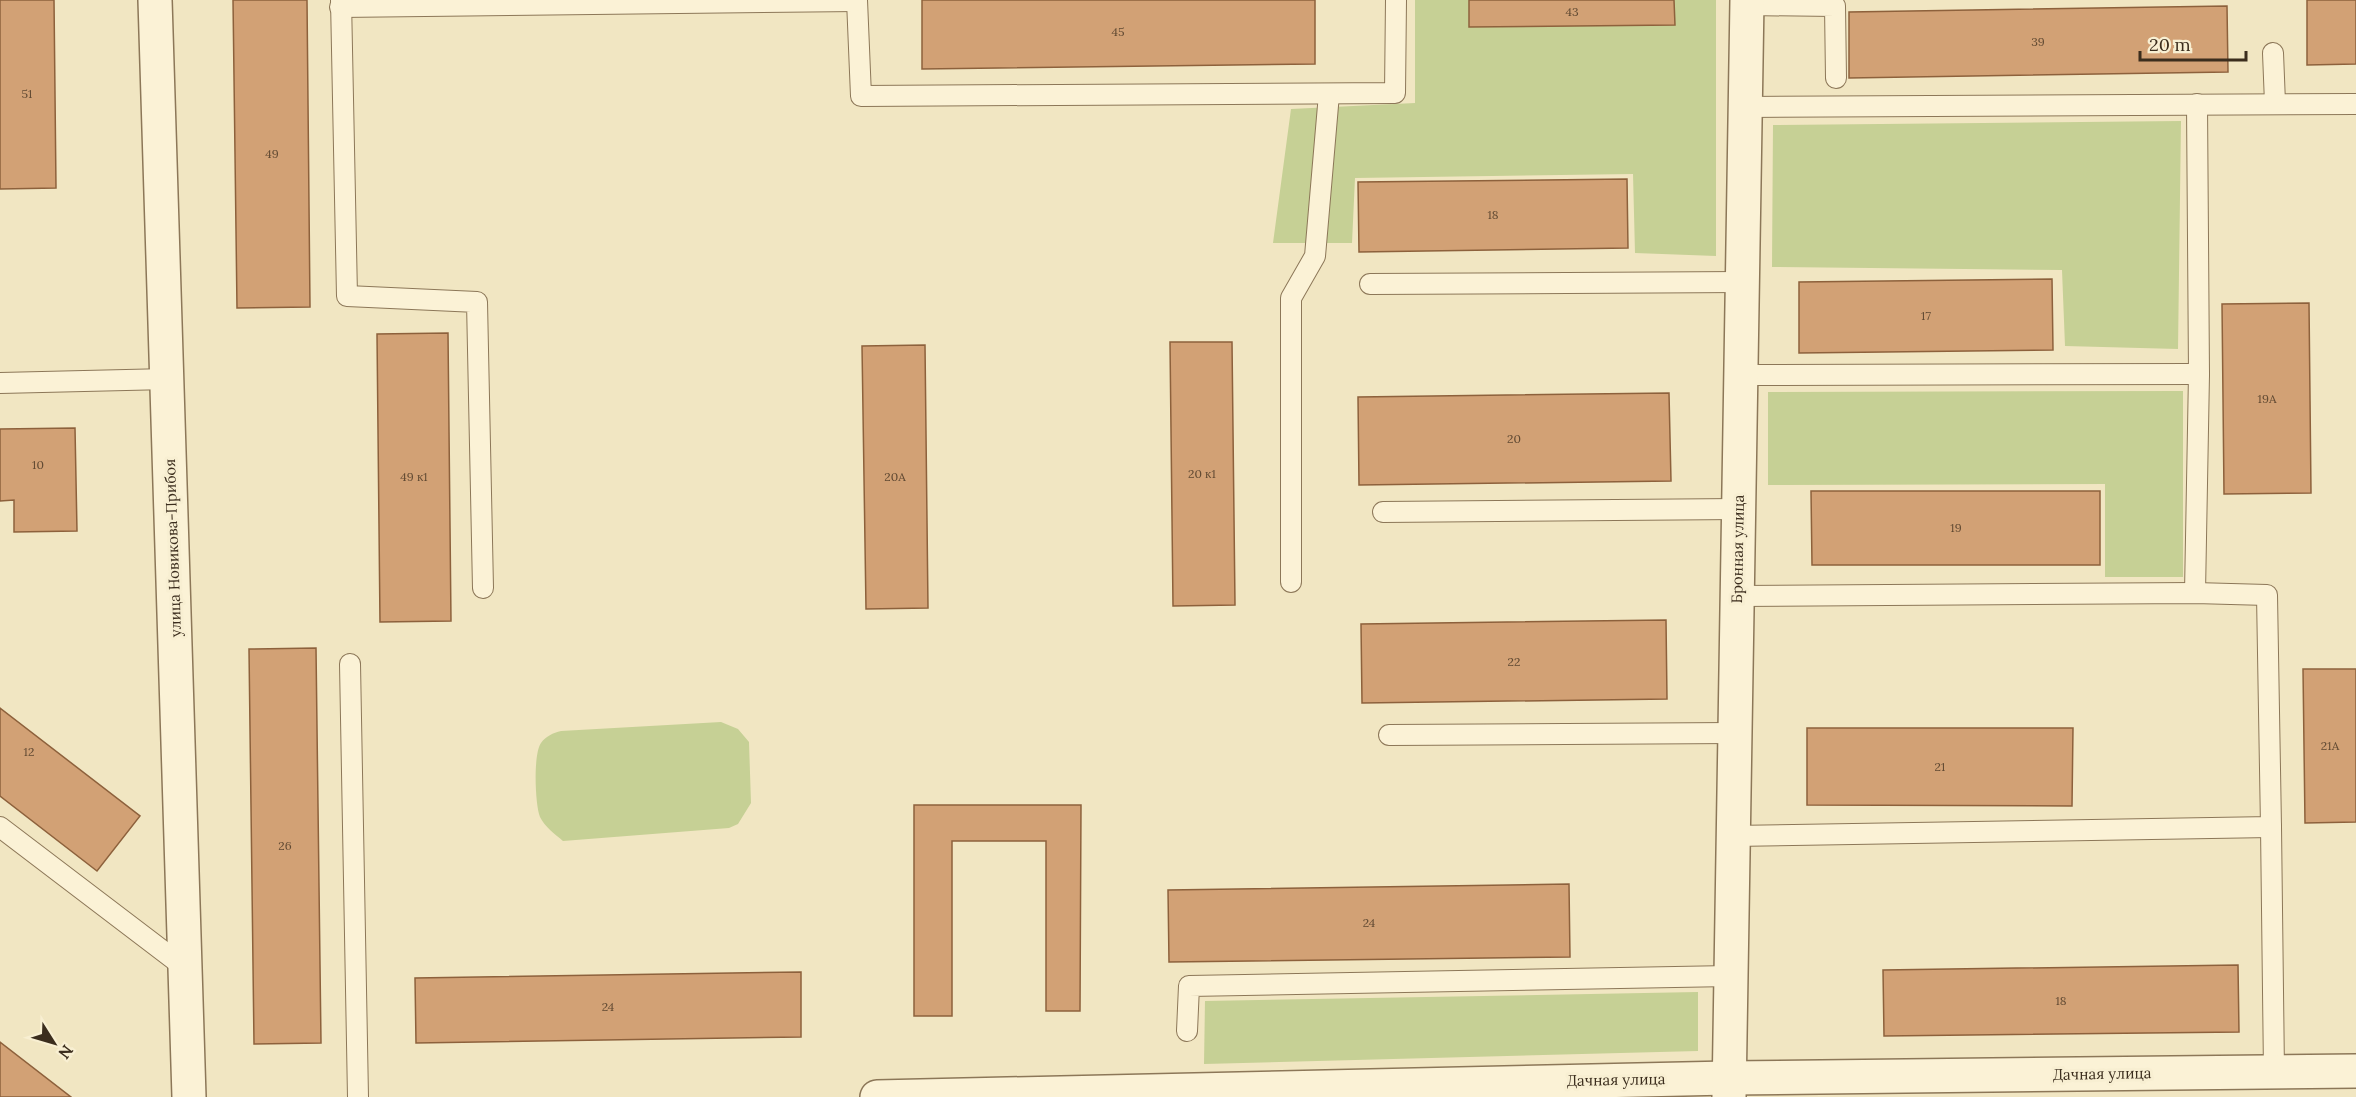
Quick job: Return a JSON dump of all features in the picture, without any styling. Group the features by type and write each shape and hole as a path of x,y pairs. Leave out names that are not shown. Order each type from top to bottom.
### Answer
{"street":[{"name":"улица Новикова-Прибоя","path":"155,0 189,1097"},
{"name":"Бронная улица","path":"1729,1087 1747,2"},
{"name":"Дачная улица","path":"877,1097 1729,1087 2356,1071"}],"lane":[{"path":"483,588 477,302 347,296 340,4 857,0 861,96 1395,93 1396,0"},
{"path":"1747,2 1835,6 1836,78"},
{"path":"2273,53 2275,103"},
{"path":"1291,582 1291,298 1315,256 1329,94"},
{"path":"2195,593 2199,374 2197,104"},
{"path":"1746,107 2356,104"},
{"path":"1370,284 1742,282"},
{"path":"1741,375 2199,374"},
{"path":"0,383 168,379"},
{"path":"1383,512 1738,509"},
{"path":"1737,596 2195,593 2267,595 2274,1072"},
{"path":"350,664 358,1097"},
{"path":"1389,735 1734,733"},
{"path":"0,827 184,967"},
{"path":"1733,836 2271,827"},
{"path":"1187,1031 1189,986 1730,976"}],"green space":[{"path":"1415,0 1716,0 1716,256 1635,253 1633,174 1355,178 1352,243 1273,243 1291,109 1415,103"},
{"path":"2181,121 2178,349 2065,346 2062,270 1772,267 1773,125"},
{"path":"2183,391 2183,577 2105,577 2105,484 1768,485 1768,392"},
{"path":"721,722 738,729 749,742 751,803 738,824 729,828 563,841 547,827 540,817 536,791 538,749 545,738 550,735 561,731"},
{"path":"1698,992 1698,1051 1204,1064 1205,1001"}],"building":[{"path":"0,0 54,0 56,188 0,189"},
{"path":"233,0 307,0 310,307 237,308"},
{"path":"922,0 1315,0 1315,64 922,69"},
{"path":"1469,0 1674,0 1675,25 1469,27"},
{"path":"2307,0 2356,0 2356,64 2307,65"},
{"path":"2227,6 2228,72 1849,78 1849,12"},
{"path":"1627,179 1628,248 1359,252 1358,182"},
{"path":"2052,279 2053,350 1799,353 1799,282"},
{"path":"2309,303 2311,493 2224,494 2222,304"},
{"path":"448,333 451,621 380,622 377,334"},
{"path":"1170,342 1232,342 1235,605 1173,606"},
{"path":"925,345 928,608 866,609 862,346"},
{"path":"1669,393 1671,481 1359,485 1358,397"},
{"path":"75,428 77,531 14,532 14,500 0,501 0,429"},
{"path":"1811,491 2100,491 2100,565 1812,565"},
{"path":"1666,620 1667,699 1362,703 1361,624"},
{"path":"316,648 321,1043 254,1044 249,649"},
{"path":"2303,669 2356,669 2356,822 2305,823"},
{"path":"0,708 140,816 97,871 0,796"},
{"path":"1807,728 2073,728 2072,806 1807,805"},
{"path":"914,805 1081,805 1080,1011 1046,1011 1046,841 952,841 952,1016 914,1016"},
{"path":"1569,884 1570,957 1169,962 1168,890"},
{"path":"2238,965 2239,1032 1884,1036 1883,970"},
{"path":"801,972 801,1037 416,1043 415,978"},
{"path":"0,1042 71,1097 0,1097"}]}
